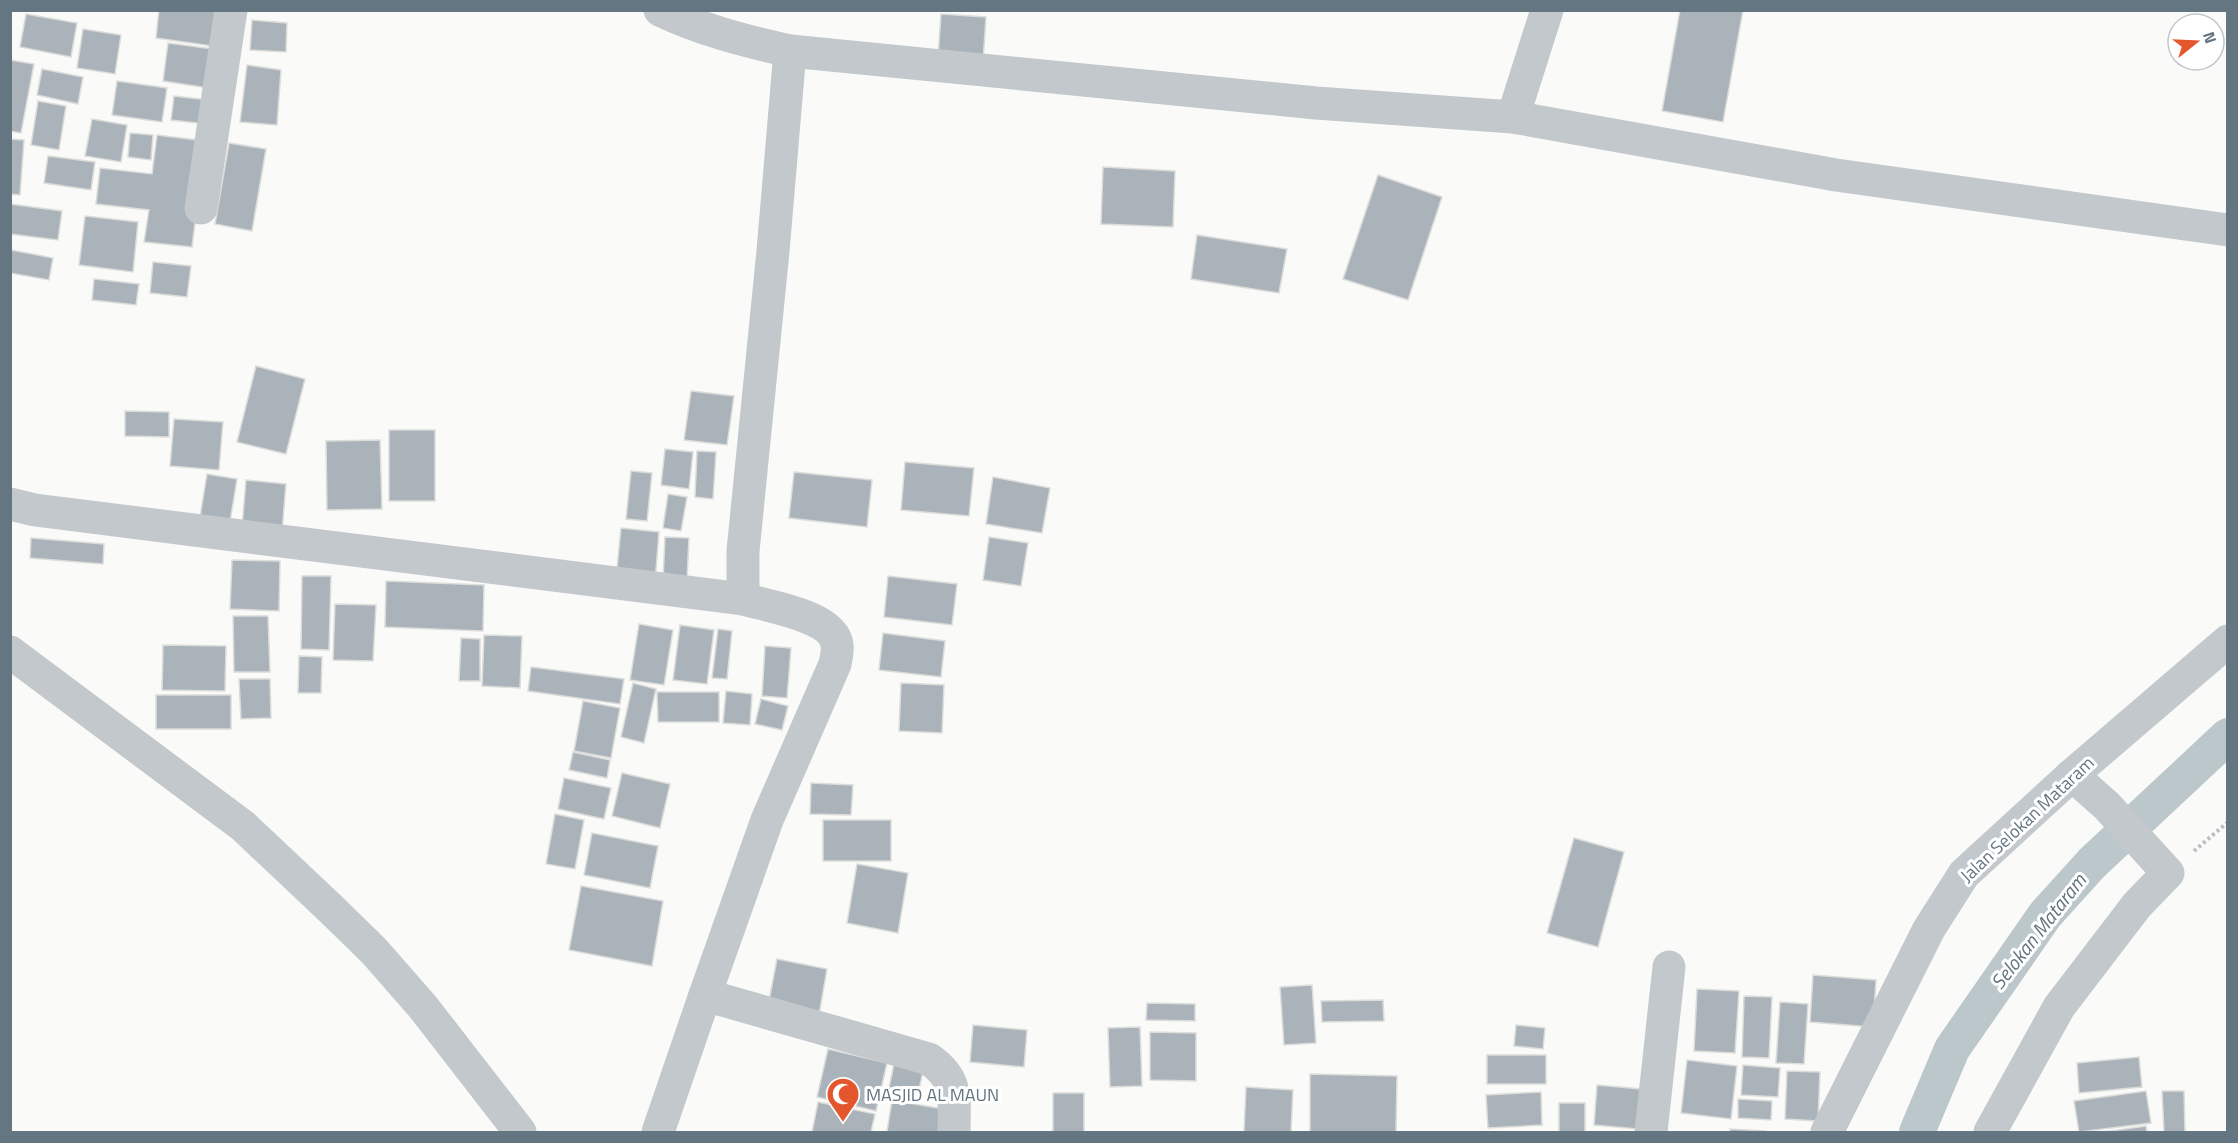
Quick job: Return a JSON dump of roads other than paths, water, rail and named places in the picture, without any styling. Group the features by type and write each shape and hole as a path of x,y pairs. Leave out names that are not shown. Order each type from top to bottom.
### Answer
{"street":[{"path":"201,208 231,10"},
{"path":"660,10 688,23 739,40 790,51 1305,102 1512,117 1836,175 2228,230"},
{"path":"1512,117 1547,10"},
{"path":"744,599 743,551 774,251 790,51"},
{"path":"10,504 35,510 744,599 813,619 829,629 838,644 835,664 767,819 658,1132"},
{"name":"Jalan Selokan Mataram","path":"1827,1132 1929,929 1964,874 2072,775 2228,640"},
{"path":"10,652 243,826 374,951 423,1007 520,1132"},
{"path":"1990,1132 2059,1007 2137,904 2162,866 2107,806 2072,775"},
{"path":"1651,1132 1669,967"},
{"path":"705,995 929,1059 943,1068 952,1082 954,1132"}],"waterway":[{"name":"Selokan Mataram","path":"1917,1132 1952,1049 2045,915 2092,863 2228,736"}],"place":[{"name":"MASJID AL MAUN","path":"843,1123"}]}
